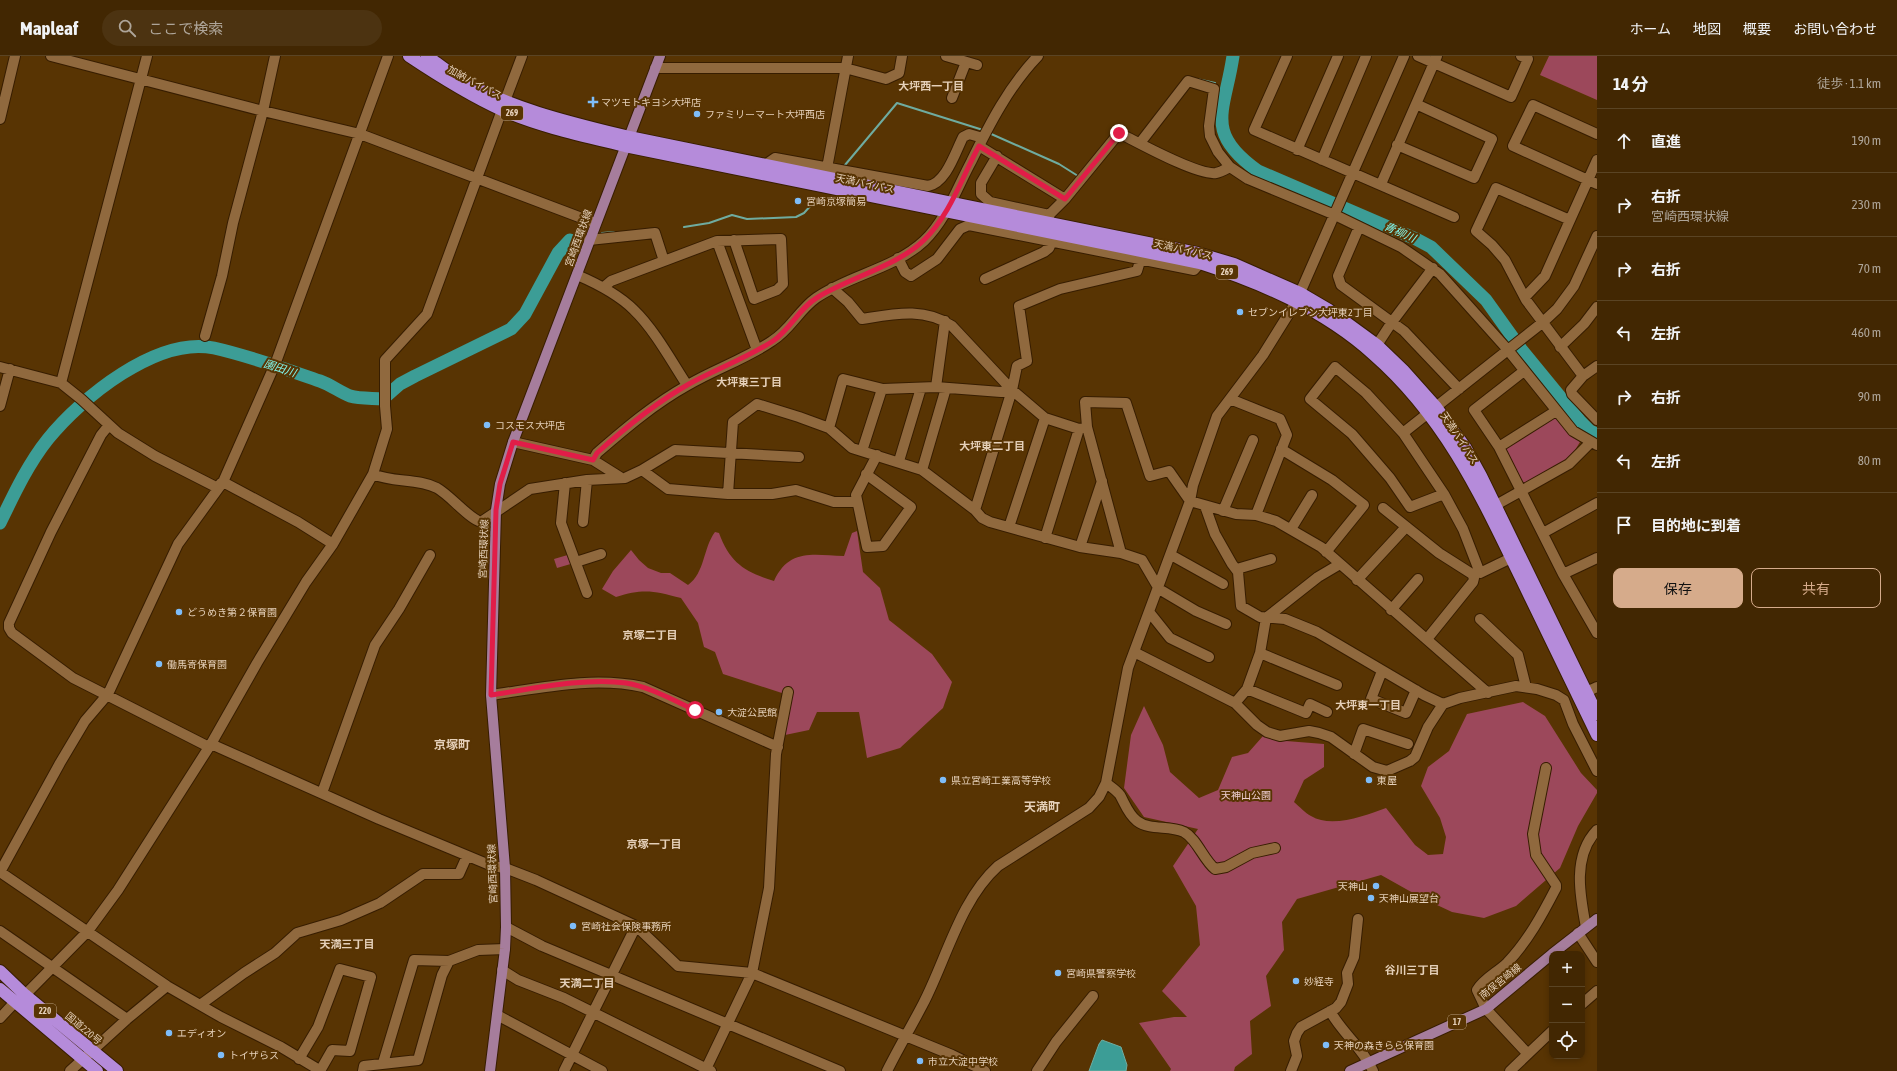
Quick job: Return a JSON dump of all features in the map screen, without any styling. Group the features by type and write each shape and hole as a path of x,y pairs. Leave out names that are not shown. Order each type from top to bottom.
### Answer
{"highway":[{"name":"加納バイパス","path":"409,56 455,86 504,105 560,130 627,141"},
{"name":"加納バイパス","path":"427,56 460,79 504,105"},
{"name":"天満バイパス","path":"627,141 765,165 1200,264 1228,272 1298,297 1329,310 1377,345 1403,370 1432,410 1464,447 1496,505 1591,690 1597,714"},
{"name":"天満バイパス","path":"627,141 948,207 1049,218 1197,253 1234,264 1298,297 1373,353 1432,410 1473,480 1597,735"},
{"name":"国道220号","path":"0,971 25,995 118,1071"},
{"name":"220","path":"0,989 97,1071"}],"main road":[{"name":"宮崎西環状線","path":"492,1070 506,928 505,868 491,695 496,510 500,484 513,442 577,275 595,223 660,56"},
{"name":"南俣宮崎線","path":"1556,951 1597,919"},
{"name":"南俣宮崎線","path":"1350,1071 1368,1061 1486,1008 1549,956"}],"street":[{"path":"0,119 15,56"},
{"path":"51,56 263,111 360,134 595,223"},
{"path":"60,383 147,56"},
{"path":"205,336 263,111 275,56"},
{"path":"299,1059 318,1027 340,969 371,977 350,1051 332,1050 318,1070 299,1059 281,1047 167,986 0,872 81,727 108,695 178,544 220,485 276,362 388,56"},
{"path":"25,995 88,931 118,890 210,746 298,595 333,544 373,474 388,429 385,406 385,360 427,314 455,234 477,179 522,56"},
{"path":"827,168 842,95 848,56"},
{"path":"655,68 845,68 886,79 899,73 902,56"},
{"path":"946,56 977,65"},
{"path":"593,460 597,453 633,421 687,385 778,338 801,311 815,298 832,288 898,258 925,240 948,207 984,137 1019,77 1038,56"},
{"path":"1287,56 1254,130 1351,174 1381,184 1454,217"},
{"path":"1297,150 1338,56"},
{"path":"1322,160 1366,56"},
{"path":"887,1071 923,1004 967,908 989,874 998,866 1089,808 1099,797 1106,783 1113,755 1125,683 1134,652 1159,589 1190,501 1193,485 1217,416 1263,355 1298,297 1404,56"},
{"path":"1418,56 1436,60 1511,97 1528,59 1521,56"},
{"path":"1381,184 1436,60"},
{"path":"952,98 966,62"},
{"path":"1140,143 1188,81 1214,89 1215,92 1210,112 1210,136 1218,152 1230,167 1248,179 1335,214 1401,248 1433,268 1450,283 1508,350 1573,431 1594,444 1569,464 1496,505"},
{"path":"1397,145 1474,178 1492,139 1416,104"},
{"path":"1593,182 1513,146 1532,105 1597,134"},
{"path":"997,156 981,183 981,194 990,202 1049,218 1119,133 1205,172 1216,173 1230,167"},
{"path":"765,165 775,158 928,186 935,185 941,180 963,137 969,134 984,137 997,156 1065,199"},
{"path":"1525,297 1545,276 1570,220 1593,182 1597,160"},
{"path":"1570,220 1496,188 1476,231 1492,245 1505,260 1525,297 1542,323 1583,376"},
{"path":"898,258 905,272 911,276 937,259 960,229 969,225 1052,241 1140,261 1194,270 1200,264"},
{"path":"1359,227 1338,276 1338,280 1345,289 1404,331 1459,389"},
{"path":"589,240 655,233 664,261"},
{"path":"1403,433 1525,337 1557,309 1574,286 1597,236"},
{"path":"604,287 611,281 717,241 734,240 781,239 783,284 777,290 754,299 734,240"},
{"path":"717,241 756,350"},
{"path":"985,279 1044,252 1049,248 1052,241"},
{"path":"975,510 1012,390 1017,366 1027,361 1028,357 1020,306 1060,289 1137,271 1140,261"},
{"path":"1377,345 1392,322 1433,268"},
{"path":"577,275 604,287 634,310 644,321 687,385"},
{"path":"832,288 862,319 902,313 917,313 931,315 945,321 952,326 1012,390 1046,418 1083,428"},
{"path":"1560,347 1584,324 1597,307"},
{"path":"922,470 941,387 945,321"},
{"path":"1597,366 1583,376 1573,387 1572,394 1597,420"},
{"path":"1444,494 1410,507 1390,478 1352,434 1310,399 1334,367 1366,393 1403,433 1444,494 1463,529 1480,573 1511,558"},
{"path":"0,406 5,368 60,383 95,411 118,433 155,456 298,522 333,544"},
{"path":"1524,371 1474,410 1500,447 1564,574 1597,633"},
{"path":"829,428 843,379 882,389 941,387 1001,392 1012,390"},
{"path":"899,461 921,388"},
{"path":"862,451 882,389"},
{"path":"1230,399 1280,419 1287,435 1256,515"},
{"path":"1046,538 1083,428 1085,402 1126,403 1150,476 1169,471 1190,501 1223,511 1256,515 1276,521 1291,529 1326,552 1488,694"},
{"path":"728,494 733,422 756,404 829,428 852,448 899,461 922,470 975,510 982,518 1009,528 1080,547 1121,553 1142,560 1159,589 1196,610 1226,624"},
{"path":"1500,447 1556,411"},
{"path":"1009,528 1046,418"},
{"path":"109,425 101,435 4,628 73,678 210,746 467,856 492,866 505,868 536,880 636,926 678,966 752,973 905,1035 985,1071"},
{"path":"1083,428 1102,481 1121,553"},
{"path":"1223,511 1253,440"},
{"path":"513,442 593,460 620,477"},
{"path":"1282,449 1332,480 1364,505 1326,552"},
{"path":"373,474 379,477 413,481 432,486 458,503 475,520 481,522 496,510 530,489 587,480 620,477 625,478 642,470 675,450 799,457"},
{"path":"866,474 911,506 883,546 867,547 856,495 866,474 876,455"},
{"path":"642,470 668,489 728,494 772,494 796,490 834,502 857,502"},
{"path":"583,522 587,480"},
{"path":"1080,547 1102,481"},
{"path":"565,483 561,523 587,593"},
{"path":"1291,529 1312,495"},
{"path":"1543,533 1597,503"},
{"path":"1205,506 1215,534 1232,564 1237,569 1241,606 1255,615 1266,618 1284,619 1317,632 1382,671 1443,704"},
{"path":"1383,508 1439,553 1472,574 1474,578 1473,582 1427,639"},
{"path":"1357,580 1406,527"},
{"path":"576,562 600,554"},
{"path":"322,793 375,645 400,609 430,555"},
{"path":"1170,555 1223,584"},
{"path":"1564,574 1597,558"},
{"path":"1237,569 1271,559"},
{"path":"1235,703 1247,689 1260,653 1266,618 1318,577 1340,564"},
{"path":"1391,610 1418,579"},
{"path":"1150,613 1170,638 1209,657"},
{"path":"1480,619 1518,654 1526,687"},
{"path":"1134,652 1235,703 1257,725 1267,732 1280,736 1309,731 1320,733 1331,737 1373,767 1387,770 1410,761 1415,757 1428,727 1443,704 1460,698 1488,694 1516,686 1526,687 1556,695 1564,700 1573,724 1597,771"},
{"path":"1260,653 1337,685"},
{"path":"1382,671 1372,699 1406,713 1416,690"},
{"path":"491,695 586,682 625,683 643,687 778,747"},
{"path":"1247,689 1306,713 1310,704 1327,712"},
{"path":"502,970 518,980 564,998 707,1070 752,973 770,883 778,747 788,692"},
{"path":"1354,754 1363,729 1408,744"},
{"path":"1527,1053 1486,1008 1477,990 1480,985 1496,974 1508,962 1536,928 1556,888 1556,885 1536,855 1534,834 1546,768"},
{"path":"1106,783 1119,794 1130,814 1137,821 1150,827 1178,830 1190,836 1209,864 1215,869 1226,867 1252,854 1275,848"},
{"path":"1597,830 1593,834 1582,858 1580,870 1582,930 1597,962"},
{"path":"200,1005 244,973 275,953 297,934 310,928 341,920 380,903 423,874 459,874 467,856"},
{"path":"1291,1071 1297,1056 1294,1041 1297,1033 1306,1024 1336,1008 1341,1002 1348,984 1347,973 1354,957 1358,919"},
{"path":"564,1071 636,926"},
{"path":"506,928 542,946 840,1071"},
{"path":"0,931 127,1019"},
{"path":"383,1063 414,960 449,961 478,950 505,949"},
{"path":"363,1071 364,1066 418,1060 442,975 449,961"},
{"path":"70,1071 127,1019 167,986"},
{"path":"1585,1001 1597,991"},
{"path":"1037,1071 1056,1042 1093,996"},
{"path":"0,1018 15,1002"},
{"path":"1330,1011 1337,1023 1354,1041 1373,1071"},
{"path":"497,1015 602,1071"},
{"path":"1510,1071 1527,1053 1549,1034"}],"green space":[{"path":"1549,56 1597,56 1597,100 1540,75"},
{"path":"1554,415 1580,442 1569,460 1521,486 1504,447"},
{"path":"857,531 863,572 880,588 889,620 932,654 952,682 943,708 900,748 867,758 859,712 817,712 809,730 785,735 788,695 723,674 715,652 704,647 698,623 681,598 656,592 634,592 616,597 602,589 613,571 631,550 648,568 661,573 670,573 688,585 698,574 708,545 715,532 719,533 728,552 740,565 755,574 774,581 780,570 795,558 812,555 844,556 852,533"},
{"path":"571,554 574,563 557,568 554,559"},
{"name":"天神山公園","path":"1523,702 1545,716 1581,773 1597,790 1597,793 1578,826 1560,868 1516,906 1484,918 1452,912 1422,898 1381,875 1297,899 1282,922 1284,950 1266,976 1271,1006 1250,1021 1252,1054 1235,1067 1234,1071 1170,1071 1171,1069 1139,1023 1174,1017 1187,1017 1162,991 1200,945 1196,906 1173,866 1198,829 1144,817 1124,788 1131,735 1144,706 1163,745 1170,772 1199,798 1218,790 1232,757 1248,753 1263,736 1286,741 1324,744 1324,767 1304,780 1294,802 1311,816 1319,820 1329,821 1349,820 1386,808 1415,845 1428,855 1443,854 1446,837 1440,818 1421,786 1428,767 1449,751 1467,714"}],"water":[{"path":"1102,1040 1121,1047 1127,1065 1126,1071 1089,1071 1099,1044"}],"waterway":[{"name":"青柳川","path":"1233,56 1223,106 1222,120 1224,132 1230,144 1241,157 1258,171 1416,239 1431,247 1486,300 1521,349 1580,421 1590,431 1597,434"},
{"path":"1197,79 1215,83"},
{"path":"845,165 897,103 983,130"},
{"path":"989,133 1059,164 1078,176"},
{"path":"684,227 709,223 732,215 747,219 796,217 804,213 813,203"},
{"path":"570,240 581,231"},
{"path":"602,233 614,232"},
{"name":"園田川","path":"0,523 34,459 48,439 62,423 100,389 145,361 169,351 192,347 214,348 254,359 320,381 350,396 383,399 400,384 511,329 525,314 558,253 570,240"}],"place":[{"name":"マツモトキヨシ大坪店","path":"593,102"},
{"name":"ファミリーマート大坪西店","path":"697,114"},
{"name":"宮崎京塚簡易","path":"798,201"},
{"name":"セブンイレブン大坪東2丁目","path":"1240,312"},
{"name":"コスモス大坪店","path":"487,425"},
{"name":"どうめき第２保育園","path":"179,612"},
{"name":"働馬寄保育園","path":"159,664"},
{"name":"大淀公民館","path":"719,712"},
{"name":"県立宮崎工業高等学校","path":"943,780"},
{"name":"東屋","path":"1369,780"},
{"name":"天神山","path":"1376,886"},
{"name":"天神山展望台","path":"1371,898"},
{"name":"宮崎社会保険事務所","path":"573,926"},
{"name":"宮崎県警察学校","path":"1058,973"},
{"name":"妙経寺","path":"1296,981"},
{"name":"エディオン","path":"169,1033"},
{"name":"天神の森きらら保育園","path":"1326,1045"},
{"name":"トイザらス","path":"221,1055"},
{"name":"市立大淀中学校","path":"920,1061"}],"district":[{"name":"大坪西一丁目","path":"931,86"},
{"name":"大坪東三丁目","path":"749,382"},
{"name":"大坪東二丁目","path":"992,446"},
{"name":"京塚二丁目","path":"650,635"},
{"name":"大坪東一丁目","path":"1368,705"},
{"name":"京塚町","path":"452,745"},
{"name":"天満町","path":"1042,807"},
{"name":"京塚一丁目","path":"654,844"},
{"name":"天満三丁目","path":"347,944"},
{"name":"谷川三丁目","path":"1412,970"},
{"name":"天満二丁目","path":"587,983"}],"route":[{"path":"695,710 643,687 625,683 586,682 491,695 496,510 500,484 513,442 593,460 597,453 649,409 687,385 778,338 801,311 815,298 835,287 898,258 925,240 951,202 979,146 1065,199 1087,170 1119,133"}]}
